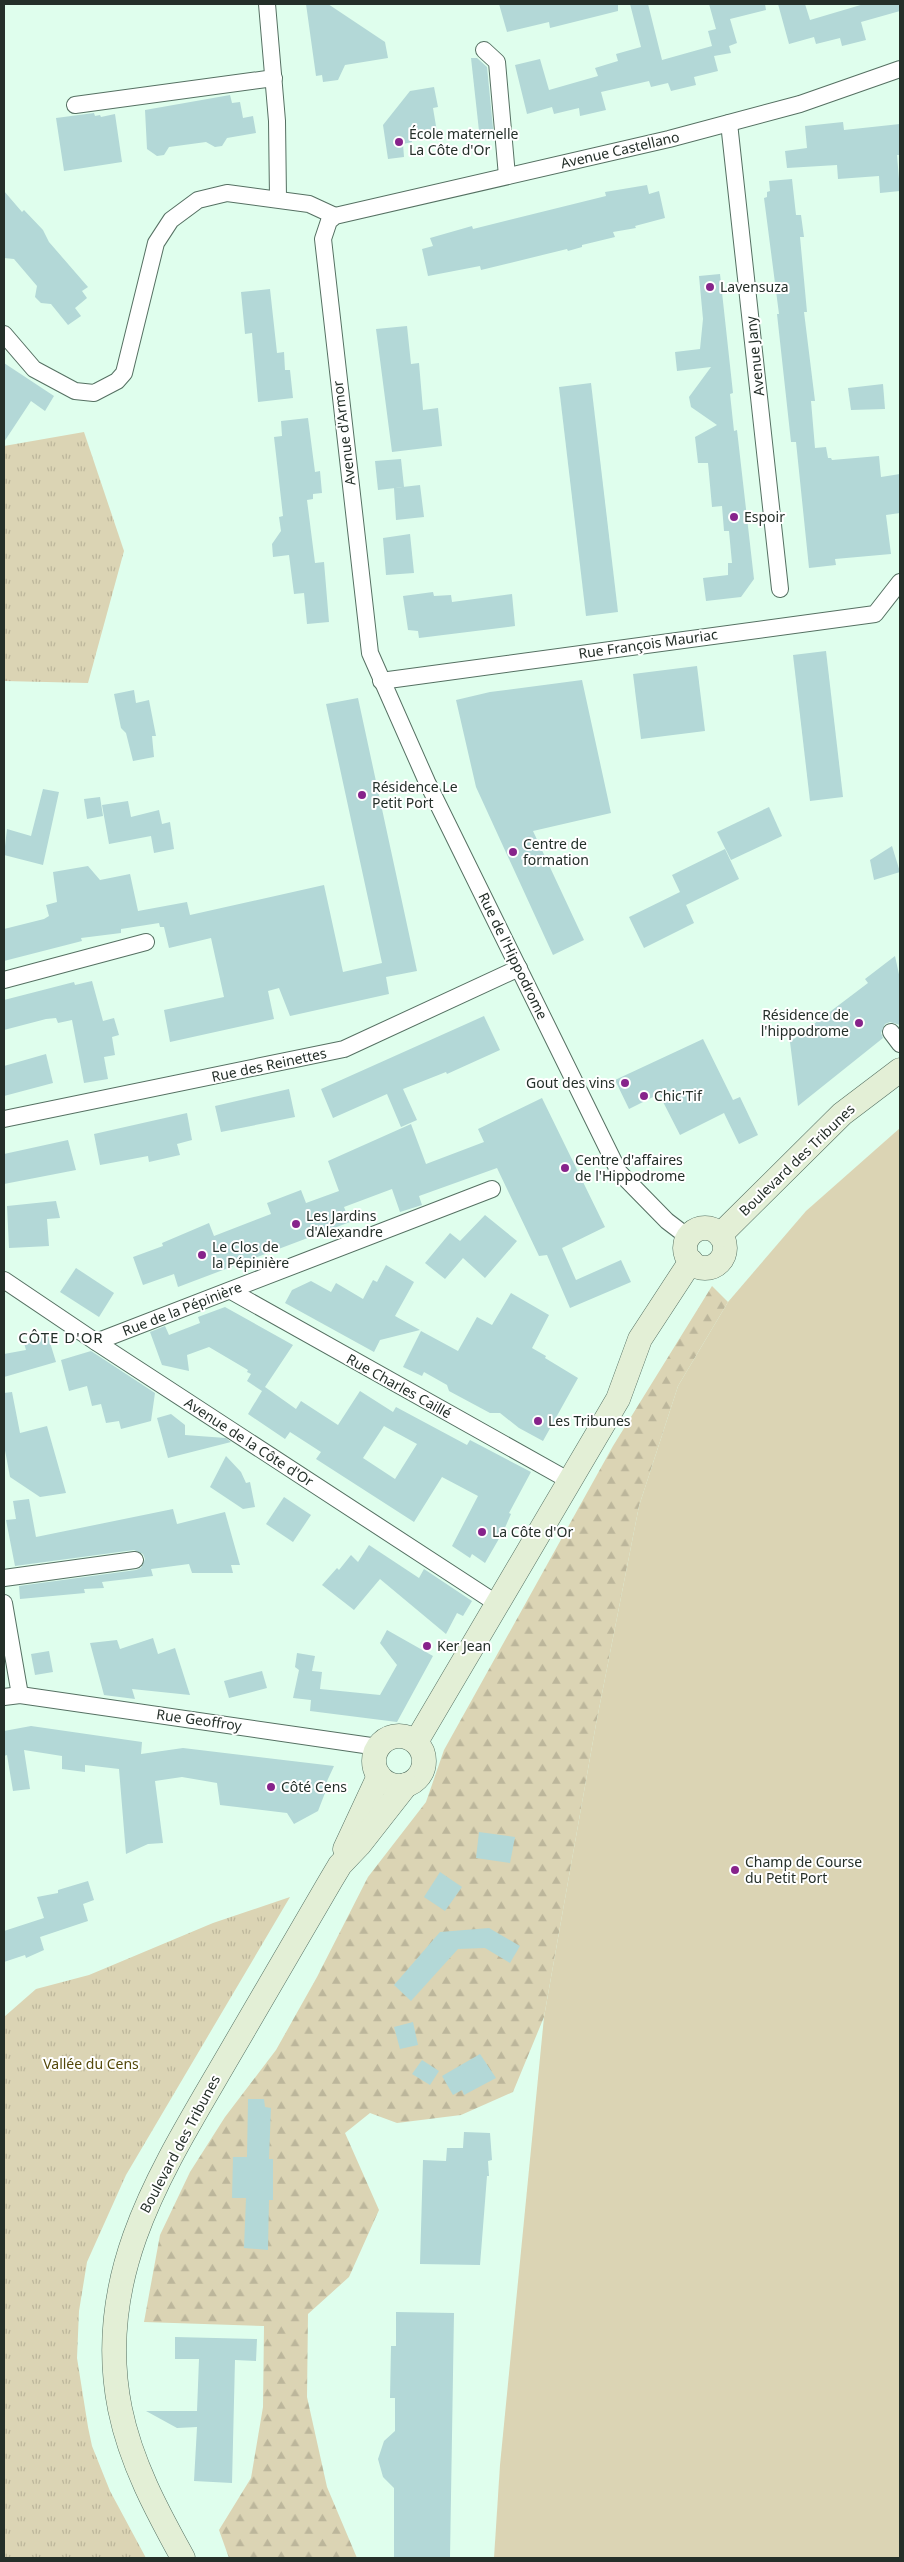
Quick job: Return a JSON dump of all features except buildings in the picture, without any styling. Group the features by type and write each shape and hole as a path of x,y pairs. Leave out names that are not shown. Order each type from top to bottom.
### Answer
{"street":[{"path":"266,4 274,78 278,198"},
{"path":"484,50 497,62 507,176"},
{"name":"Avenue Castellano","path":"335,216 729,123 800,104 900,69"},
{"path":"75,105 274,78"},
{"name":"Avenue Jany","path":"729,123 780,589"},
{"path":"4,334 34,369 75,391 94,393 117,381 124,373 156,243 171,220 198,200 227,193 278,198 309,204 335,216"},
{"name":"Avenue d'Armor","path":"335,216 329,221 323,239 370,653"},
{"name":"Rue François Mauriac","path":"381,681 875,614 900,582"},
{"name":"Rue de l'Hippodrome","path":"370,653 427,782 619,1172 667,1221 688,1237"},
{"path":"4,980 146,942"},
{"name":"Rue des Reinettes","path":"4,1119 344,1049 520,968"},
{"name":"Boulevard des Tribunes","path":"720,1235 842,1114 900,1070"},
{"name":"Rue de la Pépinière","path":"96,1342 492,1189"},
{"path":"703,1228 709,1228 720,1235 724,1247 720,1260 709,1267 702,1267 690,1262 685,1250 688,1237 697,1229 703,1228"},
{"path":"416,1742 568,1480 618,1399 640,1339 690,1262"},
{"name":"Avenue de la Côte d'Or","path":"4,1280 496,1603"},
{"name":"Rue Charles Caillé","path":"230,1291 568,1480"},
{"path":"4,1578 135,1560"},
{"name":"Rue Geoffroy","path":"4,1603 12,1696 378,1747"},
{"path":"406,1736 416,1742 421,1749 424,1766 414,1781 406,1785 396,1786 379,1776 375,1767 374,1756 378,1747 386,1739 406,1736"},
{"name":"Boulevard des Tribunes","path":"183,2558 149,2495 132,2449 120,2408 115,2346 117,2311 122,2277 141,2216 173,2150 340,1865 349,1839 379,1776"},
{"name":"Boulevard des Tribunes","path":"340,1865 359,1845 406,1785"}],"green space":[{"path":"84,432 124,551 88,683 4,681 4,446"},
{"name":"Champ de Course du Petit Port","path":"900,1128 900,2558 494,2558 500,2465 544,2017 596,1724 639,1506 678,1386 728,1302 806,1211"},
{"path":"712,1286 728,1302 678,1386 639,1506 596,1724 544,2017 513,2092 461,2115 397,2123 370,2113 345,2133 379,2210 349,2277 308,2314 307,2397 327,2487 357,2558 229,2558 219,2530 251,2478 263,2407 264,2326 144,2322 160,2235 190,2172 225,2117 276,2050 317,1977 368,1877 426,1802 444,1750 613,1446"},
{"name":"Vallée du Cens","path":"290,1897 126,2175 87,2262 79,2311 77,2358 88,2427 92,2446 110,2491 146,2558 4,2558 4,2017 36,1989 89,1975 213,1923"}],"place":[{"name":"École maternelle La Côte d'Or","path":"399,142"},
{"name":"Lavensuza","path":"710,287"},
{"name":"Espoir","path":"734,517"},
{"name":"Résidence Le Petit Port","path":"362,795"},
{"name":"Centre de formation","path":"513,852"},
{"name":"Résidence de l'hippodrome","path":"859,1023"},
{"name":"Gout des vins","path":"625,1083"},
{"name":"Chic'Tif","path":"644,1096"},
{"name":"Centre d'affaires de l'Hippodrome","path":"565,1168"},
{"name":"Les Jardins d'Alexandre","path":"296,1224"},
{"name":"Le Clos de la Pépinière","path":"202,1255"},
{"name":"Les Tribunes","path":"538,1421"},
{"name":"La Côte d'Or","path":"482,1532"},
{"name":"Ker Jean","path":"427,1646"},
{"name":"Côté Cens","path":"271,1787"},
{"name":"Champ de Course du Petit Port","path":"735,1870"}],"district":[{"name":"CÔTE D'OR","path":"61,1338"}]}
